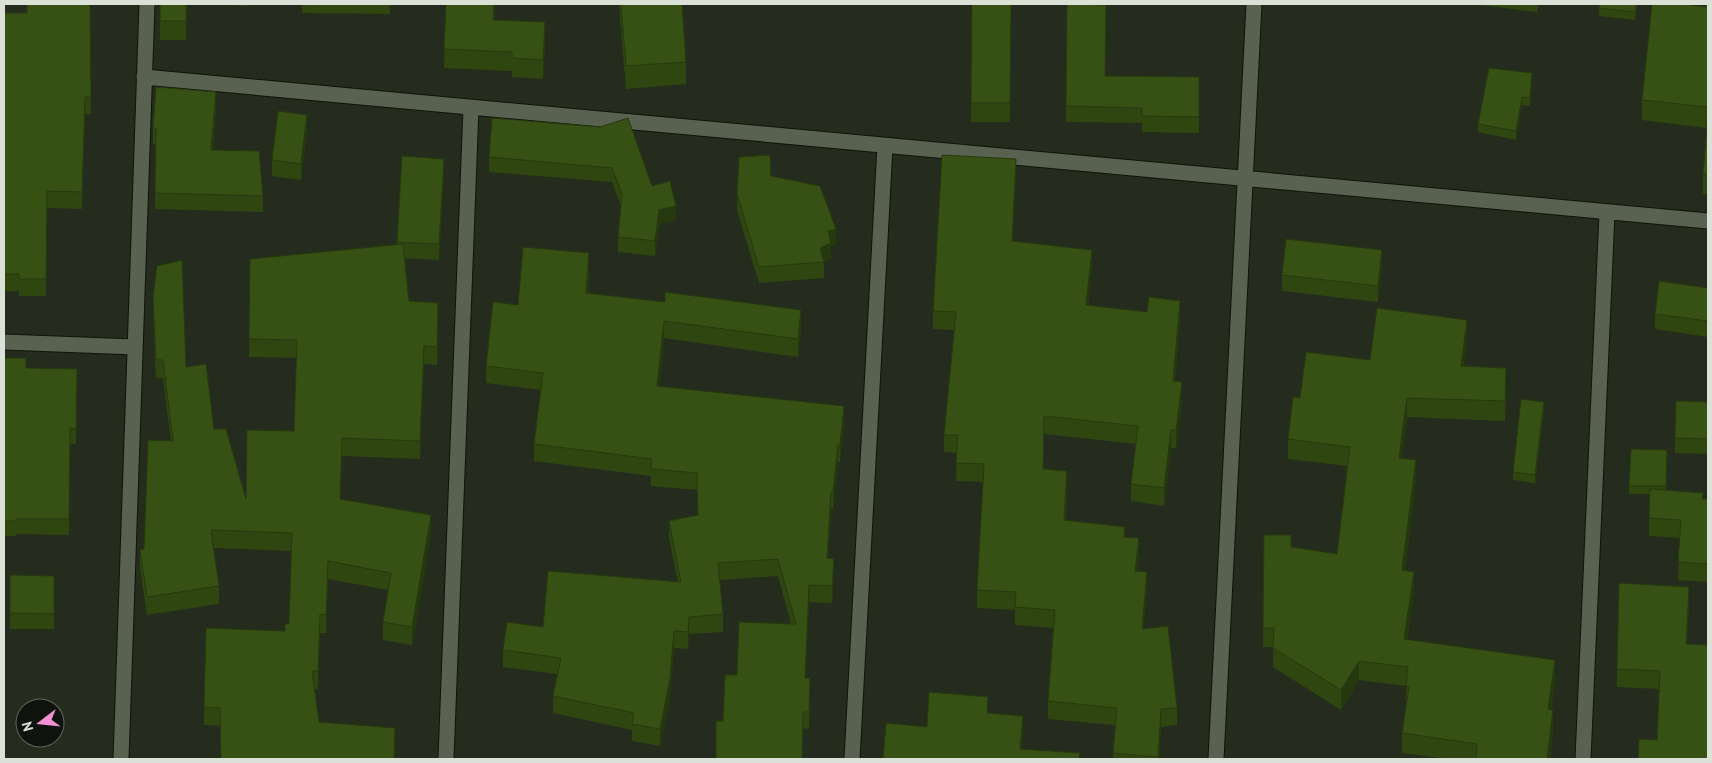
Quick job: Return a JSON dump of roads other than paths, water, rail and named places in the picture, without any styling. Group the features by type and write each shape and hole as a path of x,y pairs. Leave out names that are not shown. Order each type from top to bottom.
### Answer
{"street":[{"path":"121,759 147,4"},
{"path":"1216,759 1254,4"},
{"path":"144,77 1708,221"},
{"path":"446,759 471,108"},
{"path":"852,759 885,146"},
{"path":"1583,759 1607,213"},
{"path":"4,342 135,348"}]}
